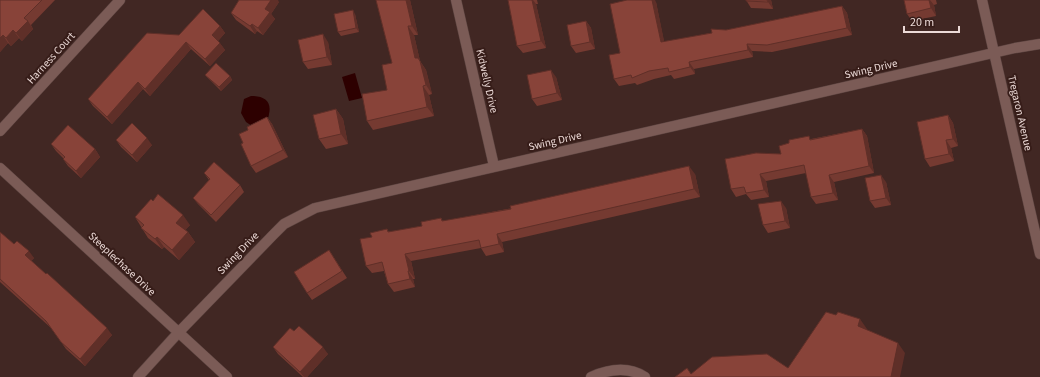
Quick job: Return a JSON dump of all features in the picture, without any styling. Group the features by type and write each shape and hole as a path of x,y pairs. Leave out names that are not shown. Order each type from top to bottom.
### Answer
{"street":[{"name":"Harness Court","path":"0,132 120,0"},
{"name":"Kidwelly Drive","path":"456,0 494,166"},
{"name":"Tregaron Avenue","path":"982,0 1040,254"},
{"name":"Swing Drive","path":"138,377 178,332 273,234 284,224 315,208 494,166 1040,44"},
{"name":"Steeplechase Drive","path":"0,168 227,377"},
{"path":"591,377 604,371 623,369 645,377"}],"shaded area":[{"path":"355,73 362,98 349,101 342,77"},
{"path":"251,96 260,97 266,100 270,109 269,116 266,120 252,126 246,122 241,113 244,99"}],"building":[{"path":"0,0 42,0 24,18 28,21 16,33 13,30 6,38 3,35 0,38"},
{"path":"239,0 271,0 265,9 270,12 258,28 252,24 250,26 231,13"},
{"path":"376,0 406,0 412,26 408,26 415,58 418,58 420,61 426,85 423,86 427,107 367,121 362,94 387,90 382,65 392,63"},
{"path":"508,0 532,0 541,41 517,46"},
{"path":"627,0 652,0 661,42 712,33 711,29 726,30 842,6 847,28 767,45 747,44 748,50 689,62 690,67 669,72 668,68 649,71 632,78 631,75 614,79 609,55 620,53 610,4"},
{"path":"767,0 768,2 746,1"},
{"path":"904,0 929,0 931,8 907,14"},
{"path":"203,9 220,26 212,35 220,43 205,59 186,42 145,89 138,82 107,117 88,99 147,33 179,35"},
{"path":"353,10 356,28 338,32 334,14"},
{"path":"586,21 590,42 571,46 567,25"},
{"path":"323,34 327,57 303,62 298,40"},
{"path":"216,63 230,76 219,87 205,75"},
{"path":"551,70 557,93 532,99 527,75"},
{"path":"336,109 341,134 319,139 313,115"},
{"path":"948,115 953,139 946,140 949,154 925,159 917,122"},
{"path":"267,117 283,150 251,166 241,144 243,143 239,134 248,130 247,127"},
{"path":"132,123 147,138 132,155 116,140"},
{"path":"68,125 95,149 76,171 63,159 65,157 51,144"},
{"path":"862,129 869,166 829,175 833,193 811,197 804,165 760,174 764,190 746,193 744,187 731,189 725,159 756,153 781,154 779,146 789,143 789,140 809,136 810,140"},
{"path":"214,162 240,185 211,215 193,198 210,179 204,173"},
{"path":"689,166 694,189 497,234 499,244 481,248 479,240 405,254 410,279 388,284 382,262 366,266 360,239 372,237 370,233 387,229 388,232 422,226 421,222 441,218 442,221 511,209 510,206"},
{"path":"881,175 886,198 870,201 865,178"},
{"path":"158,194 183,215 176,223 188,232 172,250 157,237 155,239 141,228 144,225 135,217 151,199 153,201"},
{"path":"781,201 785,221 763,225 758,204"},
{"path":"0,232 14,244 17,241 29,251 25,255 107,328 80,359 61,342 46,321 0,279"},
{"path":"329,250 342,271 307,293 294,272"},
{"path":"826,312 836,315 838,312 860,319 858,326 898,343 891,377 675,377 687,368 691,374 712,357 767,354 788,368"},
{"path":"299,326 323,347 300,372 273,347 290,328 294,331"}]}
